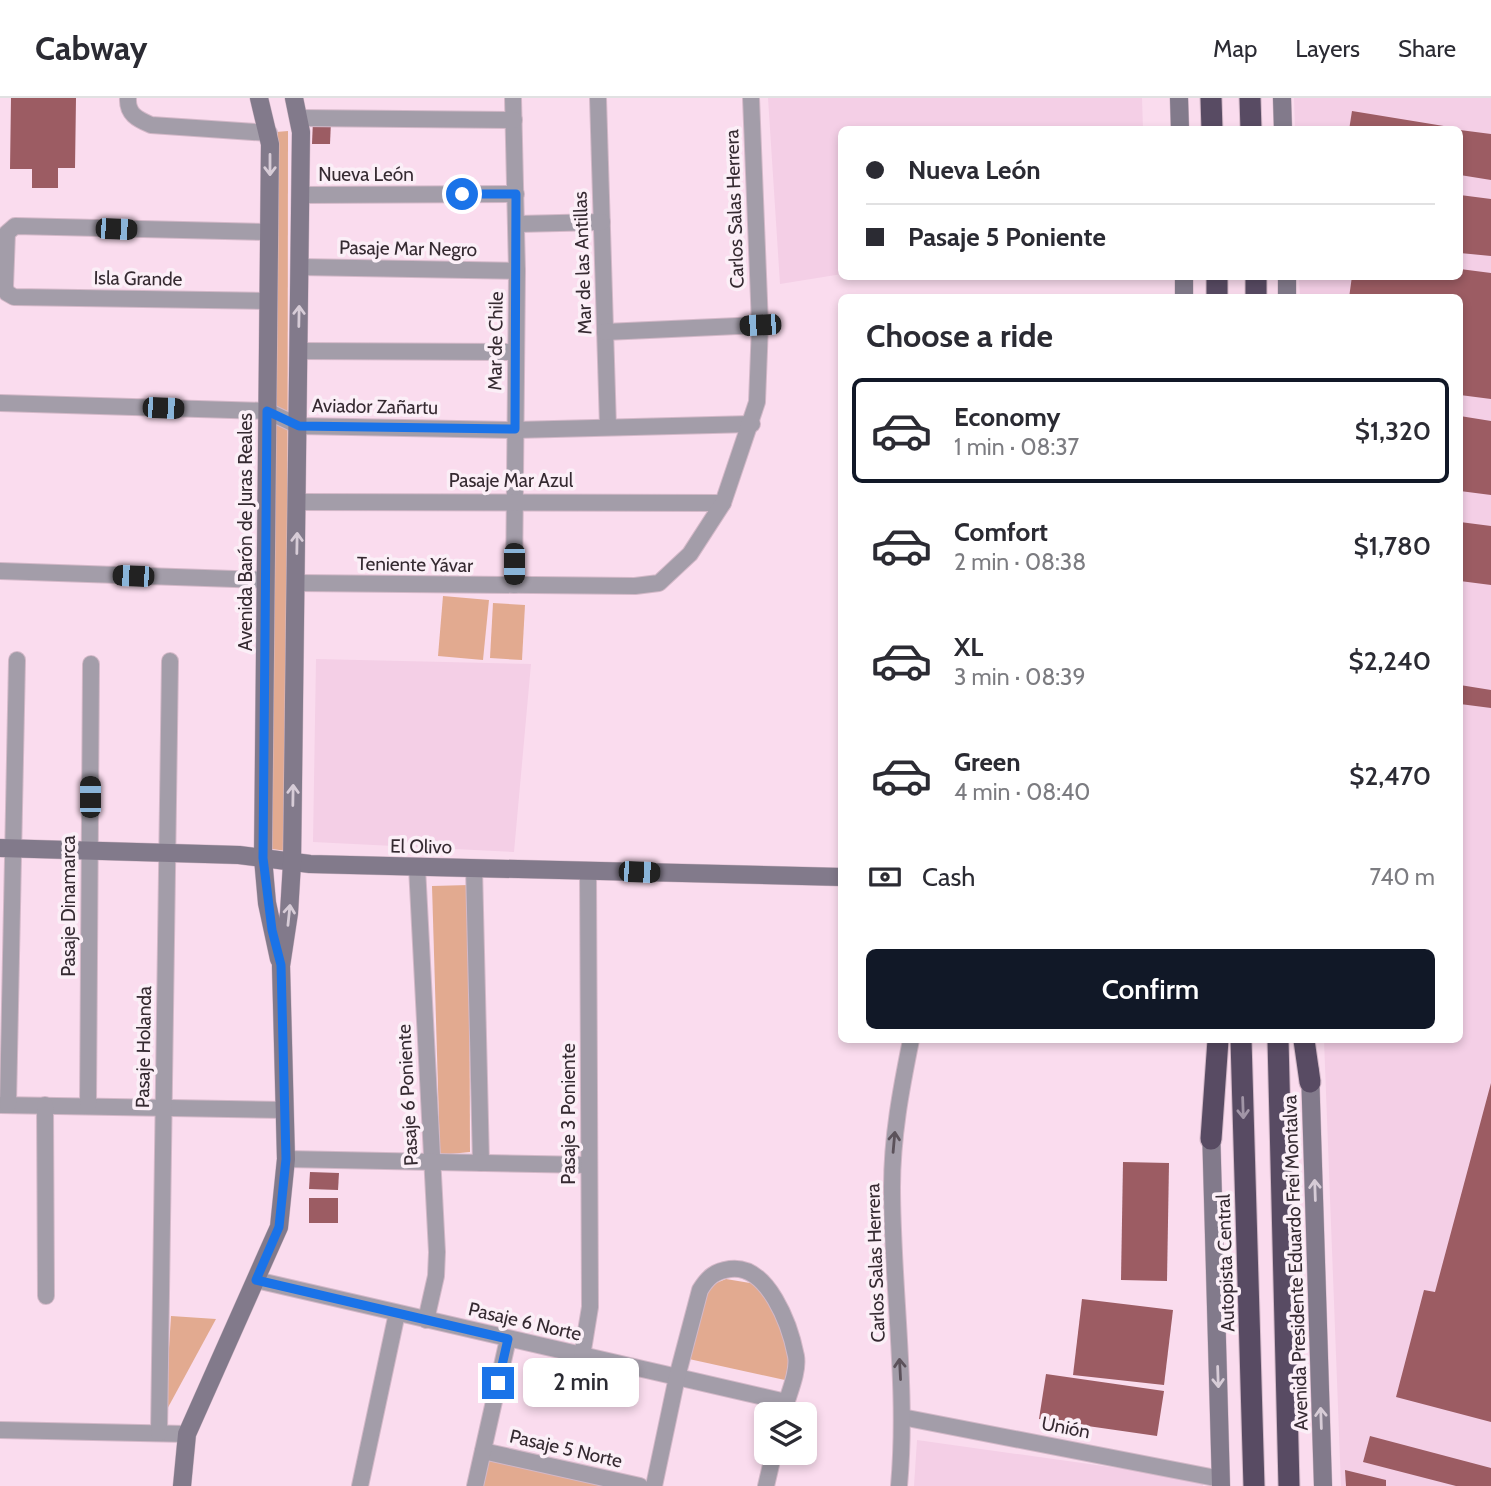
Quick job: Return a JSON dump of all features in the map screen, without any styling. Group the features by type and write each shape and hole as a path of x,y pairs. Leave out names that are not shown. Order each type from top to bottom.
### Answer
{"highway":[{"path":"1211,98 1212,126"},
{"path":"1251,98 1251,126"},
{"path":"1211,1139 1218,1043"},
{"name":"Autopista Central","path":"1241,1043 1254,1486"},
{"path":"1278,1043 1289,1486"},
{"path":"1304,1043 1310,1082"}],"street":[{"path":"128,98 127,105 135,118 151,125 269,132 299,118 514,120"},
{"name":"Avenida Barón de Juras Reales","path":"259,98 269,132 263,858 270,916 281,965"},
{"name":"Avenida Barón de Juras Reales","path":"181,1486 187,1434 279,1227 286,1159 281,965 289,913 292,863 299,426 299,118 294,98"},
{"name":"Mar de Chile","path":"513,98 517,224 514,585"},
{"name":"Mar de las Antillas","path":"598,98 608,427"},
{"name":"Carlos Salas Herrera","path":"659,583 690,554 723,503 752,424 760,382 751,98"},
{"path":"1179,98 1180,126"},
{"path":"1282,98 1283,126"},
{"name":"Nueva León","path":"300,195 516,194"},
{"path":"517,224 602,222"},
{"name":"Isla Grande","path":"268,301 14,297 7,293 9,230 15,226 269,232"},
{"name":"Pasaje Mar Negro","path":"299,267 517,271"},
{"path":"605,332 760,325"},
{"path":"298,351 516,352"},
{"name":"Aviador Zañartu","path":"0,403 267,411 299,426 515,429 752,424"},
{"name":"Pasaje Mar Azul","path":"298,502 723,503"},
{"path":"0,572 266,580"},
{"name":"Teniente Yávar","path":"297,583 635,586 659,583"},
{"path":"17,660 7,848 4,1105 284,1110"},
{"name":"Pasaje Holanda","path":"159,1433 170,661"},
{"name":"Pasaje Dinamarca","path":"88,1106 90,664"},
{"name":"El Olivo","path":"7,848 167,852 263,858 292,863 838,877"},
{"name":"Pasaje 6 Poniente","path":"417,867 437,1267 426,1320"},
{"path":"474,868 481,1163"},
{"name":"Pasaje 3 Poniente","path":"582,1356 590,1307 588,871"},
{"name":"Carlos Salas Herrera","path":"900,1486 902,1417 892,1171 896,1120 910,1043"},
{"path":"1209,1043 1221,1482"},
{"name":"Avenida Presidente Eduardo Frei Montalva","path":"1310,1043 1323,1486"},
{"path":"46,1105 47,1296"},
{"path":"286,1159 589,1165"},
{"path":"654,1486 677,1377 701,1290 708,1278 718,1271 738,1268 759,1276 777,1302 796,1357 785,1402"},
{"name":"Pasaje 6 Norte","path":"256,1280 677,1377 763,1402"},
{"path":"360,1486 397,1313"},
{"path":"475,1486 508,1339"},
{"name":"Unión","path":"902,1417 1221,1482"},
{"path":"0,1430 187,1434"},
{"name":"Pasaje 5 Norte","path":"483,1451 640,1486"},
{"path":"766,1486 771,1465"}],"shaded area":[{"path":"768,98 1142,98 1143,126 838,126 838,275 780,284"},
{"path":"1294,98 1491,98 1491,1486 1341,1486 1324,1043 1463,1043 1463,294 1300,294 1299,280 1463,280 1463,126 1295,126"},
{"path":"288,131 287,851 272,849 276,132"},
{"path":"443,596 489,600 483,660 438,656"},
{"path":"493,603 525,605 522,660 490,658"},
{"path":"316,659 531,664 514,852 313,842"},
{"path":"469,885 470,1152 440,1155 432,886"},
{"path":"726,1279 756,1284 774,1304 791,1352 785,1380 689,1359 709,1286"},
{"path":"171,1316 216,1319 165,1413"},
{"path":"917,1440 1203,1480 1203,1486 914,1486"},
{"path":"488,1459 607,1486 481,1486"}],"building":[{"path":"11,98 76,98 75,168 58,168 58,188 32,188 32,169 10,169"},
{"path":"1352,111 1444,126 1350,126"},
{"path":"313,120 331,121 330,144 312,144"},
{"path":"1463,130 1491,134 1491,180 1463,175"},
{"path":"1463,195 1491,199 1491,256 1463,253"},
{"path":"1463,269 1491,273 1491,399 1463,395 1463,294 1350,294 1351,280 1463,280"},
{"path":"1463,416 1491,421 1491,495 1463,491"},
{"path":"1463,522 1491,526 1491,585 1463,581"},
{"path":"1463,685 1491,690 1491,708 1463,704"},
{"path":"1491,1083 1491,1422 1396,1397 1424,1290 1435,1292"},
{"path":"1123,1162 1169,1163 1167,1281 1121,1280"},
{"path":"310,1172 339,1173 338,1190 309,1189"},
{"path":"309,1198 338,1198 338,1223 309,1223"},
{"path":"1082,1299 1173,1310 1164,1385 1073,1375"},
{"path":"1046,1374 1164,1391 1157,1436 1039,1419"},
{"path":"1370,1436 1491,1468 1491,1486 1456,1486 1363,1462"},
{"path":"1345,1470 1386,1480 1386,1486 1346,1486"}],"route":[{"path":"462,194 516,194 515,429 299,426 267,411 263,858 267,903 281,965 286,1159 279,1227 256,1280 508,1339 498,1383"}]}
